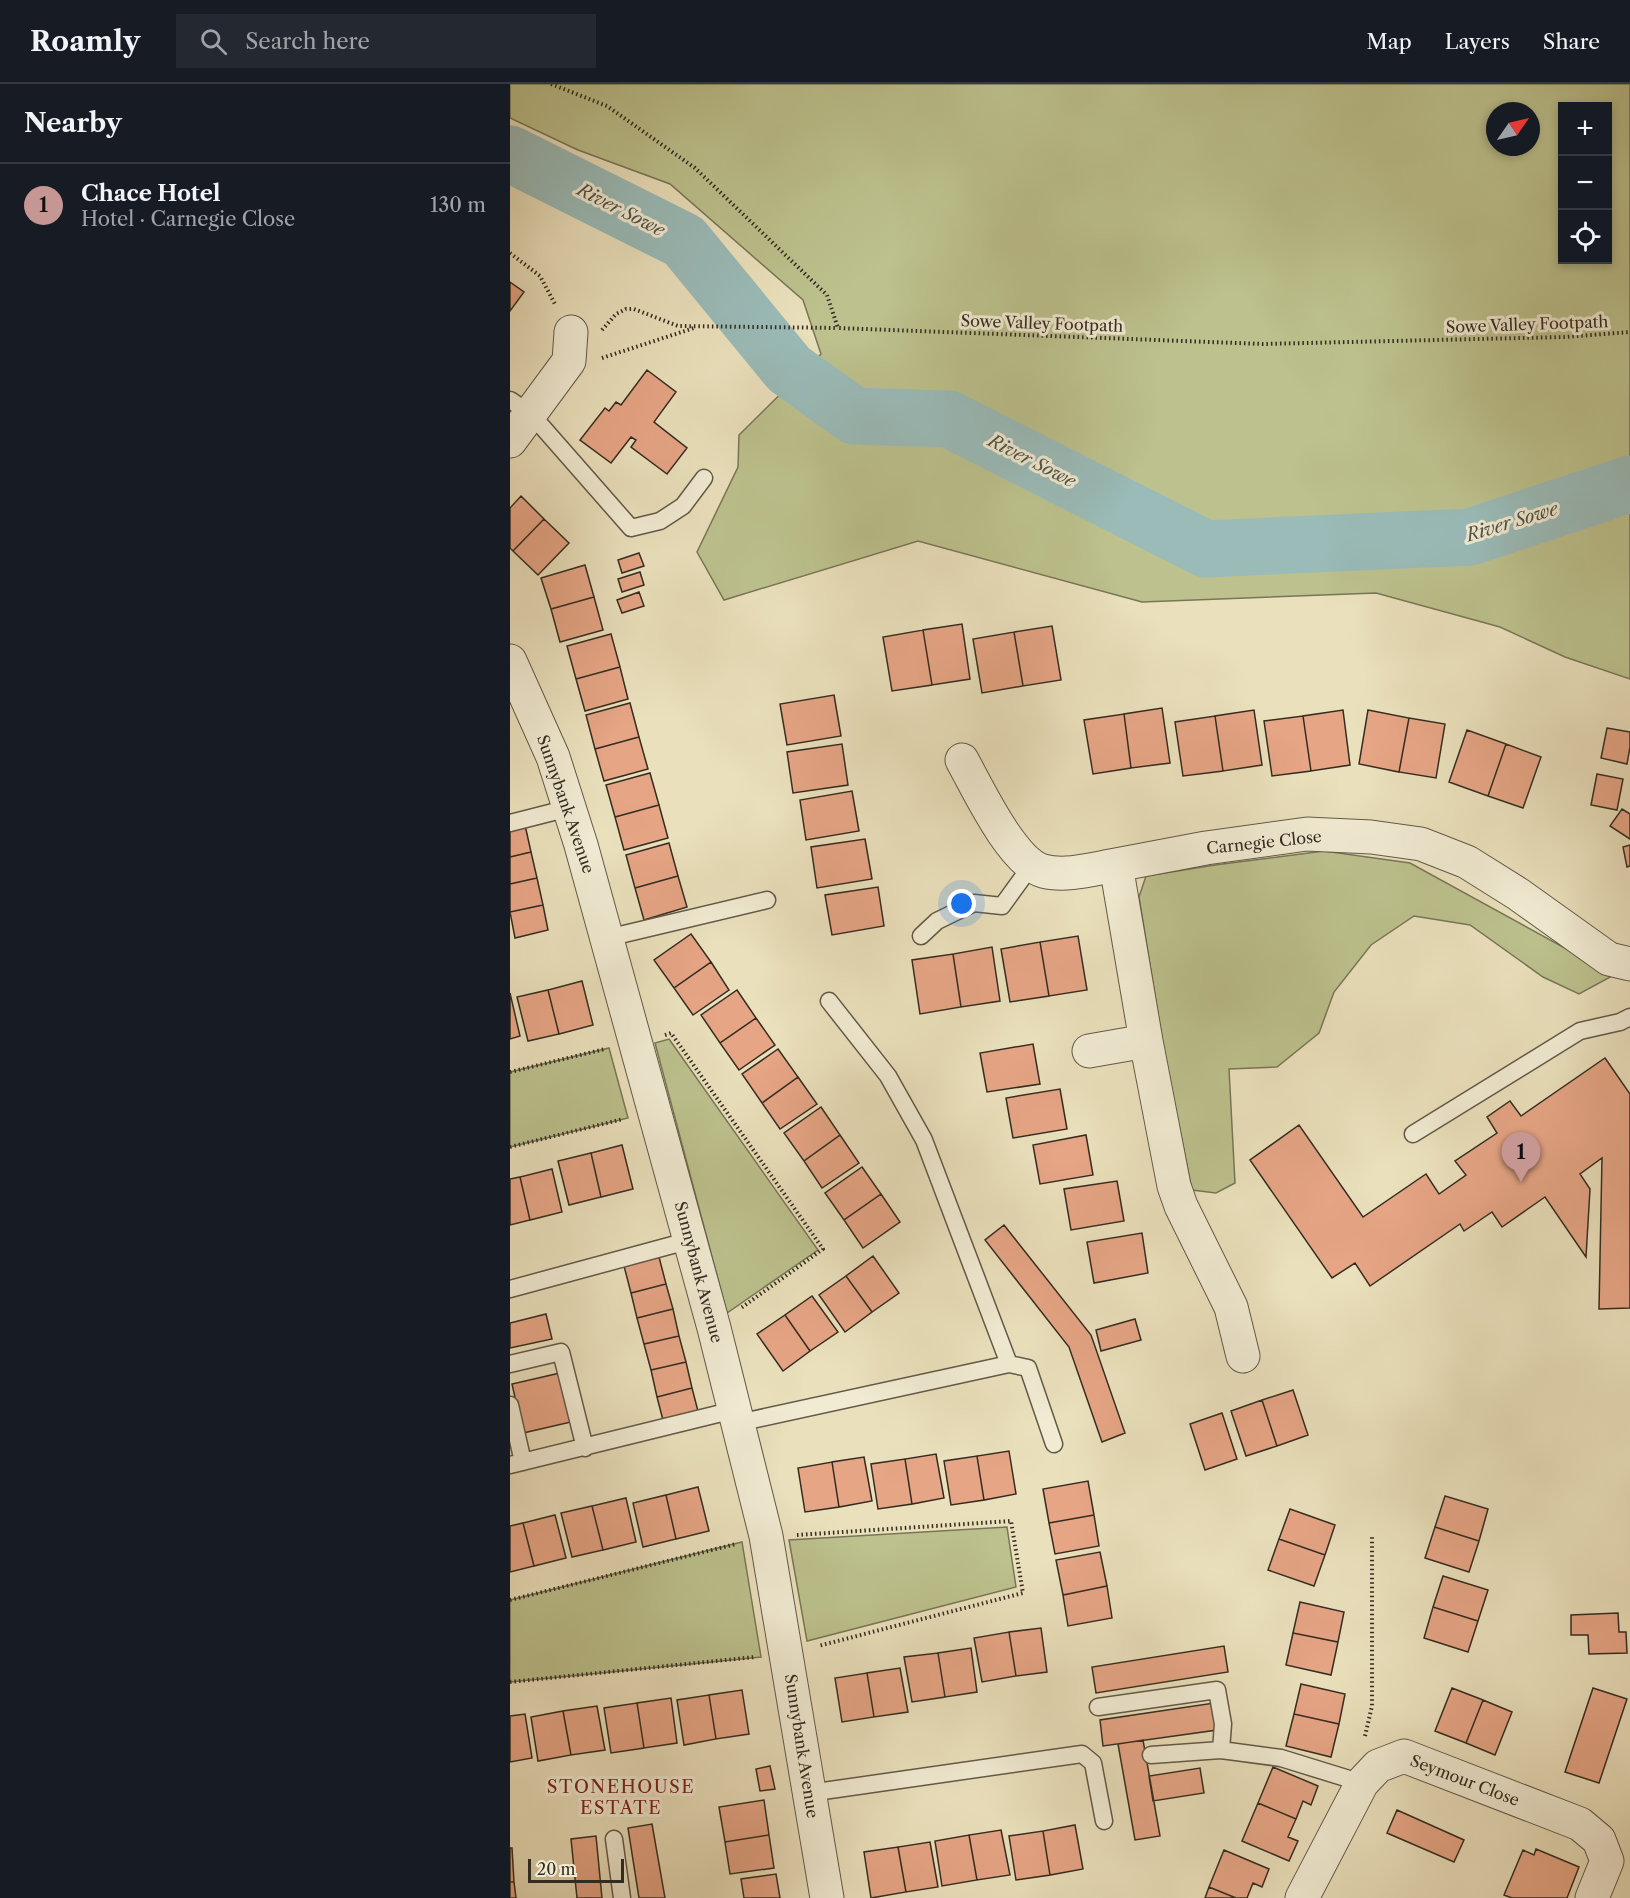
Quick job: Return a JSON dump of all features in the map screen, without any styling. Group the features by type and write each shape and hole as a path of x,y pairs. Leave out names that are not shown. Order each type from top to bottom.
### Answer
{"street":[{"path":"510,441 521,407 570,347"},
{"name":"Sunnybank Avenue","path":"510,661 553,758 569,808 656,1111 714,1328 766,1536 827,1898"},
{"path":"962,760 1012,847 1031,866"},
{"name":"Carnegie Close","path":"1031,866 1043,871 1062,873 1206,848 1307,834 1371,837 1421,844 1467,862 1518,894 1609,959 1630,964"},
{"path":"1116,865 1146,1041 1177,1196 1231,1307 1243,1356"},
{"path":"1089,1051 1146,1041"},
{"name":"Seymour Close","path":"1370,1774 1404,1756 1580,1824 1599,1840 1607,1861 1592,1898"},
{"path":"1302,1898 1370,1774"}],"lane":[{"path":"521,407 631,528 660,521 683,506 704,478"},
{"path":"510,823 569,808"},
{"path":"921,936 937,921 974,903 1002,906 1031,866"},
{"path":"607,938 767,900"},
{"path":"829,1000 888,1076 924,1140 1009,1364"},
{"path":"1413,1134 1580,1031 1620,1022 1630,1017"},
{"path":"510,1289 691,1240"},
{"path":"510,1364 561,1352 585,1448"},
{"path":"510,1405 516,1463 736,1416 1009,1364 1028,1368 1054,1444"},
{"path":"1098,1707 1217,1690 1223,1724 1221,1750"},
{"path":"1151,1755 1221,1750 1370,1774"},
{"path":"809,1793 1082,1754 1094,1763 1104,1821"},
{"path":"614,1839 622,1898"}],"path":[{"path":"551,84 607,106 695,168 827,295 838,328"},
{"path":"510,253 540,276 570,347 591,362 699,326"},
{"path":"570,347 606,327 616,314 626,309 634,309 678,326 699,326"},
{"name":"Sowe Valley Footpath","path":"699,326 830,327 1263,344 1565,337 1630,332"},
{"path":"510,1072 671,1033 823,1249 714,1328"},
{"path":"510,1147 656,1111"},
{"path":"1370,1774 1365,1735 1372,1706 1371,1536"}],"green space":[{"path":"510,84 1630,84 1630,679 1565,657 1500,627 1376,593 1142,602 918,541 724,600 697,552 738,467 739,435 821,354 803,300 670,184 578,150 510,118"},
{"path":"1324,851 1410,863 1614,975 1579,994 1543,977 1470,925 1414,916 1371,945 1334,992 1319,1033 1277,1067 1229,1069 1235,1183 1216,1193 1192,1190 1165,1057 1139,897 1146,876"},
{"path":"669,1039 818,1250 727,1313 655,1043"},
{"path":"609,1048 628,1118 510,1147 510,1072"},
{"path":"1007,1527 1016,1587 807,1641 789,1540"},
{"path":"742,1542 761,1657 510,1682 510,1600"}],"building":[{"path":"510,282 524,292 510,311"},
{"path":"647,370 676,392 654,422 687,448 667,474 631,447 636,440 631,437 611,463 580,440 605,408 609,411 616,402 621,405"},
{"path":"521,496 544,519 513,551 510,548 510,508"},
{"path":"544,519 569,543 538,575 513,551"},
{"path":"639,553 644,566 622,573 618,560"},
{"path":"585,565 594,597 551,609 541,578"},
{"path":"640,572 644,585 622,592 618,579"},
{"path":"639,592 644,606 622,613 617,600"},
{"path":"594,597 603,630 560,642 551,609"},
{"path":"962,624 970,679 932,685 923,630"},
{"path":"1052,626 1061,680 1023,686 1014,632"},
{"path":"923,630 932,685 892,691 883,637"},
{"path":"1014,632 1023,686 982,693 973,639"},
{"path":"611,634 620,667 576,679 567,646"},
{"path":"620,667 628,699 585,711 576,679"},
{"path":"834,695 841,736 787,745 780,704"},
{"path":"630,703 639,737 595,749 586,715"},
{"path":"1162,708 1170,763 1131,768 1124,714"},
{"path":"1254,710 1262,765 1223,771 1215,716"},
{"path":"1343,710 1350,765 1311,771 1303,716"},
{"path":"1368,710 1409,718 1399,772 1359,764"},
{"path":"1124,714 1131,768 1093,774 1084,720"},
{"path":"1215,716 1223,771 1183,776 1175,722"},
{"path":"1303,716 1311,771 1272,776 1264,721"},
{"path":"1409,718 1445,724 1436,778 1399,772"},
{"path":"1607,728 1630,732 1627,764 1601,758"},
{"path":"1467,730 1506,744 1488,796 1449,782"},
{"path":"639,737 648,769 604,781 595,749"},
{"path":"842,744 848,785 793,793 787,752"},
{"path":"1506,744 1541,757 1523,808 1488,796"},
{"path":"650,773 659,805 615,817 606,785"},
{"path":"1597,774 1623,779 1617,810 1591,805"},
{"path":"852,791 859,831 806,840 800,800"},
{"path":"659,805 668,838 624,850 615,817"},
{"path":"1622,809 1630,814 1630,839 1610,826"},
{"path":"525,825 531,852 510,857 510,828"},
{"path":"865,839 872,879 817,888 811,847"},
{"path":"669,843 678,876 635,888 626,855"},
{"path":"1630,845 1630,866 1627,867 1623,847"},
{"path":"531,852 537,878 510,884 510,857"},
{"path":"678,876 687,907 644,920 635,888"},
{"path":"537,878 543,905 510,912 510,884"},
{"path":"878,887 884,926 832,935 825,895"},
{"path":"543,905 548,930 515,938 510,912"},
{"path":"691,934 711,962 674,988 654,960"},
{"path":"1078,936 1087,990 1049,996 1040,942"},
{"path":"1040,942 1049,996 1010,1002 1001,949"},
{"path":"992,947 1000,1001 961,1007 953,954"},
{"path":"953,954 961,1007 920,1014 912,960"},
{"path":"711,962 729,990 693,1015 674,988"},
{"path":"582,981 593,1025 559,1034 548,990"},
{"path":"548,990 559,1034 528,1041 517,997"},
{"path":"737,990 756,1018 720,1043 701,1015"},
{"path":"510,993 520,1036 510,1039"},
{"path":"756,1018 775,1045 739,1070 720,1043"},
{"path":"1033,1044 1040,1084 987,1092 980,1053"},
{"path":"778,1049 798,1077 762,1103 742,1074"},
{"path":"1605,1058 1630,1094 1630,1308 1599,1309 1602,1158 1580,1174 1590,1189 1586,1257 1545,1197 1502,1227 1492,1212 1464,1231 1460,1224 1370,1286 1355,1263 1332,1278 1250,1160 1299,1125 1363,1217 1426,1174 1439,1194 1466,1175 1455,1161 1497,1133 1487,1117 1510,1101 1521,1116"},
{"path":"798,1077 817,1104 780,1129 762,1103"},
{"path":"1060,1089 1067,1129 1013,1138 1006,1098"},
{"path":"821,1107 840,1135 804,1161 784,1133"},
{"path":"840,1135 859,1163 822,1188 804,1161"},
{"path":"1086,1135 1093,1175 1040,1184 1033,1145"},
{"path":"622,1145 633,1189 601,1197 591,1153"},
{"path":"591,1153 601,1197 569,1205 558,1161"},
{"path":"862,1167 881,1194 844,1220 825,1193"},
{"path":"552,1169 562,1212 530,1220 520,1177"},
{"path":"520,1177 530,1220 510,1225 510,1179"},
{"path":"1117,1181 1124,1221 1071,1230 1064,1189"},
{"path":"881,1194 900,1222 863,1248 844,1220"},
{"path":"1004,1225 1091,1335 1125,1433 1102,1442 1069,1347 985,1240"},
{"path":"1142,1233 1148,1273 1094,1283 1087,1242"},
{"path":"873,1256 899,1293 872,1312 846,1276"},
{"path":"659,1257 666,1284 631,1293 624,1266"},
{"path":"846,1276 872,1312 845,1332 819,1295"},
{"path":"666,1284 673,1309 637,1318 631,1293"},
{"path":"812,1296 838,1332 810,1351 785,1315"},
{"path":"673,1309 679,1336 644,1344 637,1318"},
{"path":"546,1314 552,1339 510,1348 510,1323"},
{"path":"785,1315 810,1351 783,1371 757,1334"},
{"path":"1135,1319 1141,1340 1101,1351 1096,1330"},
{"path":"679,1336 686,1362 651,1370 644,1344"},
{"path":"686,1362 692,1388 657,1397 651,1370"},
{"path":"560,1373 571,1422 523,1433 512,1384"},
{"path":"692,1388 699,1415 664,1424 657,1397"},
{"path":"1293,1390 1308,1435 1277,1446 1262,1400"},
{"path":"1262,1400 1277,1446 1246,1456 1231,1411"},
{"path":"1222,1413 1237,1459 1205,1470 1190,1424"},
{"path":"1009,1451 1016,1494 984,1500 977,1456"},
{"path":"936,1454 944,1498 912,1504 905,1459"},
{"path":"977,1456 984,1500 951,1505 944,1461"},
{"path":"864,1457 872,1501 839,1507 832,1462"},
{"path":"905,1459 912,1504 878,1509 871,1464"},
{"path":"832,1462 839,1507 805,1512 798,1468"},
{"path":"1088,1481 1094,1515 1049,1523 1043,1489"},
{"path":"698,1487 709,1531 676,1539 666,1495"},
{"path":"666,1495 676,1539 643,1547 633,1503"},
{"path":"1445,1496 1488,1509 1479,1541 1435,1527"},
{"path":"626,1498 636,1542 603,1550 592,1506"},
{"path":"592,1506 603,1550 572,1557 561,1513"},
{"path":"1290,1509 1335,1525 1325,1555 1279,1539"},
{"path":"555,1515 566,1558 534,1566 523,1523"},
{"path":"1094,1515 1099,1546 1055,1554 1049,1523"},
{"path":"523,1523 534,1566 510,1572 510,1526"},
{"path":"1435,1527 1479,1541 1469,1572 1425,1558"},
{"path":"1279,1539 1325,1555 1314,1586 1268,1570"},
{"path":"1100,1552 1107,1586 1063,1595 1056,1560"},
{"path":"1443,1576 1488,1590 1478,1621 1433,1607"},
{"path":"1107,1586 1112,1618 1068,1626 1063,1595"},
{"path":"1300,1602 1344,1612 1338,1642 1293,1633"},
{"path":"1433,1607 1478,1621 1468,1652 1424,1638"},
{"path":"1618,1613 1619,1632 1626,1632 1627,1653 1589,1654 1588,1635 1571,1635 1571,1615"},
{"path":"1041,1628 1047,1672 1016,1676 1009,1632"},
{"path":"1009,1632 1016,1676 982,1682 974,1638"},
{"path":"1293,1633 1338,1642 1331,1675 1286,1665"},
{"path":"1224,1646 1228,1672 1096,1693 1092,1667"},
{"path":"971,1648 977,1692 945,1697 938,1653"},
{"path":"938,1653 945,1697 912,1702 904,1657"},
{"path":"900,1668 908,1712 874,1717 867,1673"},
{"path":"867,1673 874,1717 842,1722 835,1678"},
{"path":"1301,1684 1345,1694 1339,1724 1294,1714"},
{"path":"1452,1688 1483,1700 1466,1743 1435,1731"},
{"path":"1593,1688 1627,1699 1599,1783 1565,1772"},
{"path":"742,1690 749,1734 716,1739 709,1695"},
{"path":"709,1695 716,1739 684,1745 677,1700"},
{"path":"671,1698 677,1743 644,1748 637,1703"},
{"path":"1483,1700 1512,1712 1495,1755 1466,1743"},
{"path":"637,1703 644,1748 611,1753 604,1708"},
{"path":"1214,1703 1217,1730 1103,1746 1100,1720"},
{"path":"597,1706 605,1750 571,1755 563,1711"},
{"path":"563,1711 571,1755 538,1761 531,1717"},
{"path":"525,1714 532,1758 510,1762 510,1716"},
{"path":"1294,1714 1339,1724 1331,1757 1286,1746"},
{"path":"1143,1740 1160,1836 1135,1840 1118,1744"},
{"path":"770,1766 775,1789 760,1791 756,1769"},
{"path":"1273,1767 1318,1786 1311,1805 1303,1801 1296,1819 1258,1803"},
{"path":"1200,1768 1204,1793 1153,1801 1149,1776"},
{"path":"764,1800 769,1835 725,1842 719,1807"},
{"path":"1258,1803 1296,1819 1288,1837 1298,1841 1289,1861 1242,1841"},
{"path":"1397,1810 1464,1840 1454,1862 1387,1833"},
{"path":"652,1824 665,1898 639,1898 628,1828"},
{"path":"1075,1825 1083,1869 1050,1875 1043,1831"},
{"path":"1001,1830 1010,1875 977,1880 969,1835"},
{"path":"1043,1831 1050,1875 1016,1880 1009,1836"},
{"path":"769,1835 774,1868 730,1874 725,1842"},
{"path":"969,1835 977,1880 942,1886 935,1841"},
{"path":"596,1836 602,1898 577,1898 571,1839"},
{"path":"930,1842 938,1887 906,1892 898,1847"},
{"path":"898,1847 906,1892 871,1898 864,1852"},
{"path":"510,1848 512,1848 514,1882 510,1882"},
{"path":"1536,1849 1579,1867 1567,1898 1512,1898 1504,1895 1523,1850 1534,1855"},
{"path":"1224,1850 1269,1869 1262,1887 1253,1883 1247,1898 1236,1898 1209,1887"},
{"path":"776,1874 780,1898 744,1898 741,1879"},
{"path":"510,1882 514,1882 516,1898 510,1898"},
{"path":"1209,1887 1236,1898 1205,1898"}],"waterway":[{"name":"River Sowe","path":"510,154 684,241 789,369 854,416 949,419 1206,549 1470,537 1630,484"}],"place":[{"name":"Chace Hotel","path":"1521,1182"}],"district":[{"name":"STONEHOUSE ESTATE","path":"621,1797"}]}
